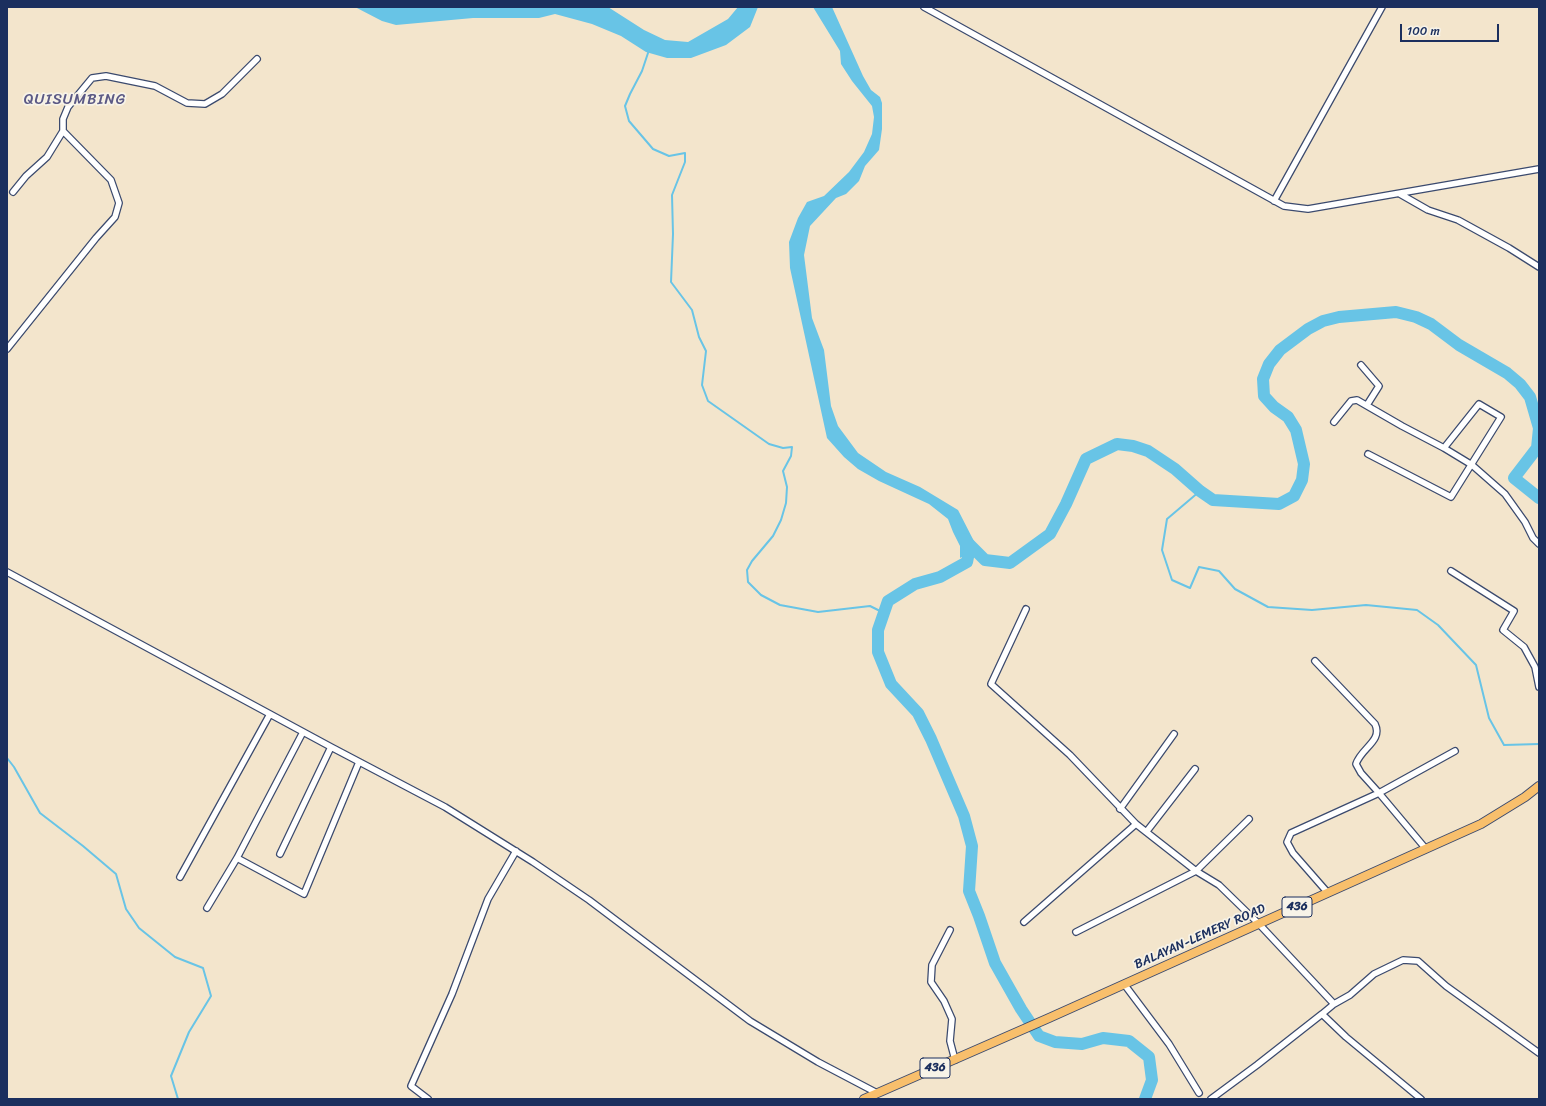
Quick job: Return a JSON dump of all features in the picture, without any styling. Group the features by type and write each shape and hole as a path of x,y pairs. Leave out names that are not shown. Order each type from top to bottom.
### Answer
{"main road":[{"name":"BALAYAN-LEMERY ROAD","path":"864,1099 955,1060 1005,1036 1049,1018 1426,849 1491,818 1526,798 1539,786"}],"street":[{"path":"924,7 1284,206 1308,210 1539,169"},
{"path":"1274,201 1382,7"},
{"path":"13,192 26,176 47,157 64,131 63,119 68,107 92,78 106,76 155,86 187,103 205,104 222,94 257,59"},
{"path":"7,349 96,238 115,217 119,203 111,180 64,131"},
{"path":"1400,194 1428,210 1458,220 1509,248 1539,267"},
{"path":"1362,365 1380,386 1366,405"},
{"path":"1334,422 1351,401 1357,400 1444,448 1472,465 1505,494 1525,522 1533,538 1539,544"},
{"path":"1368,454 1451,497 1501,417 1479,404 1444,448"},
{"path":"1451,571 1514,611 1503,630 1524,647 1535,667 1539,687"},
{"path":"7,572 359,762 445,806 589,900 750,1021 818,1062 877,1093"},
{"path":"1026,609 991,684 1070,755 1136,824 1147,831 1196,871 1219,885 1259,924 1334,1004"},
{"path":"1315,661 1378,729 1377,737 1359,756 1356,764 1361,773 1426,849"},
{"path":"180,877 270,714"},
{"path":"207,908 237,858 303,732"},
{"path":"1120,809 1174,734"},
{"path":"280,854 332,747"},
{"path":"1328,893 1293,853 1287,842 1292,833 1378,793 1456,751"},
{"path":"237,858 304,894 359,762"},
{"path":"1147,831 1195,769"},
{"path":"1076,932 1196,871 1249,819"},
{"path":"1024,922 1136,824"},
{"path":"428,1099 411,1086 452,994 488,899 516,851"},
{"path":"950,930 932,965 931,982 944,1001 952,1018 950,1041 955,1060"},
{"path":"1211,1099 1257,1065 1334,1004 1350,995 1374,974 1403,960 1418,961 1446,986 1539,1053"},
{"path":"1124,984 1169,1044 1199,1093"},
{"path":"1322,1014 1346,1037 1421,1099"}],"water":[{"path":"355,7 608,7 644,30 665,40 688,42 728,19 738,7 758,7 750,27 726,45 691,58 667,58 646,52 621,36 592,24 555,14 539,18 473,18 396,25 382,21"},
{"path":"813,7 832,7 863,76 871,90 880,97 882,103 882,129 879,150 865,166 859,181 846,194 836,198 810,226 804,255 812,318 824,350 831,406 838,426 858,453 886,472 920,487 958,510 978,549 960,558 960,546 948,519 929,504 879,481 858,469 844,457 827,438 790,268 789,242 798,218 807,202 824,196 849,172 864,152 872,134 874,117 872,106 852,81 841,64 840,51"}],"waterway":[{"path":"649,50 642,71 625,106 629,121 653,149 669,156 685,153 685,162 672,195 673,234 671,282 692,310 699,337 706,351 702,385 708,401 769,444 783,448 792,447 791,456 783,471 787,487 786,503 781,520 773,536 752,561 747,570 748,582 761,595 780,605 818,612 870,606 884,613"},
{"path":"964,539 985,560 1010,563 1050,534 1066,504 1086,459 1117,444 1133,446 1148,451 1175,469 1200,491 1213,500 1279,504 1294,496 1302,480 1304,464 1296,430 1288,417 1274,407 1264,396 1263,379 1269,364 1280,350 1308,329 1323,321 1339,317 1396,312 1416,317 1431,324 1459,345 1507,373 1520,384 1530,397 1539,428 1537,448 1514,478 1539,498"},
{"path":"1200,491 1167,519 1162,550 1172,580 1190,588 1199,567 1219,571 1235,589 1268,607 1312,610 1366,605 1417,610 1438,625 1476,665 1489,718 1504,745 1539,744"},
{"path":"970,547 967,562 940,577 915,584 888,601 878,630 878,652 891,684 918,713 931,739 964,816 972,846 969,891 995,963 1021,1009 1039,1036 1055,1042 1082,1044 1103,1038 1129,1041 1149,1057 1152,1080 1145,1099"},
{"path":"7,758 14,767 40,813 116,874 126,909 139,928 175,957 203,968 211,996 189,1032 171,1076 178,1099"}],"district":[{"name":"QUISUMBING","path":"75,100"}]}
